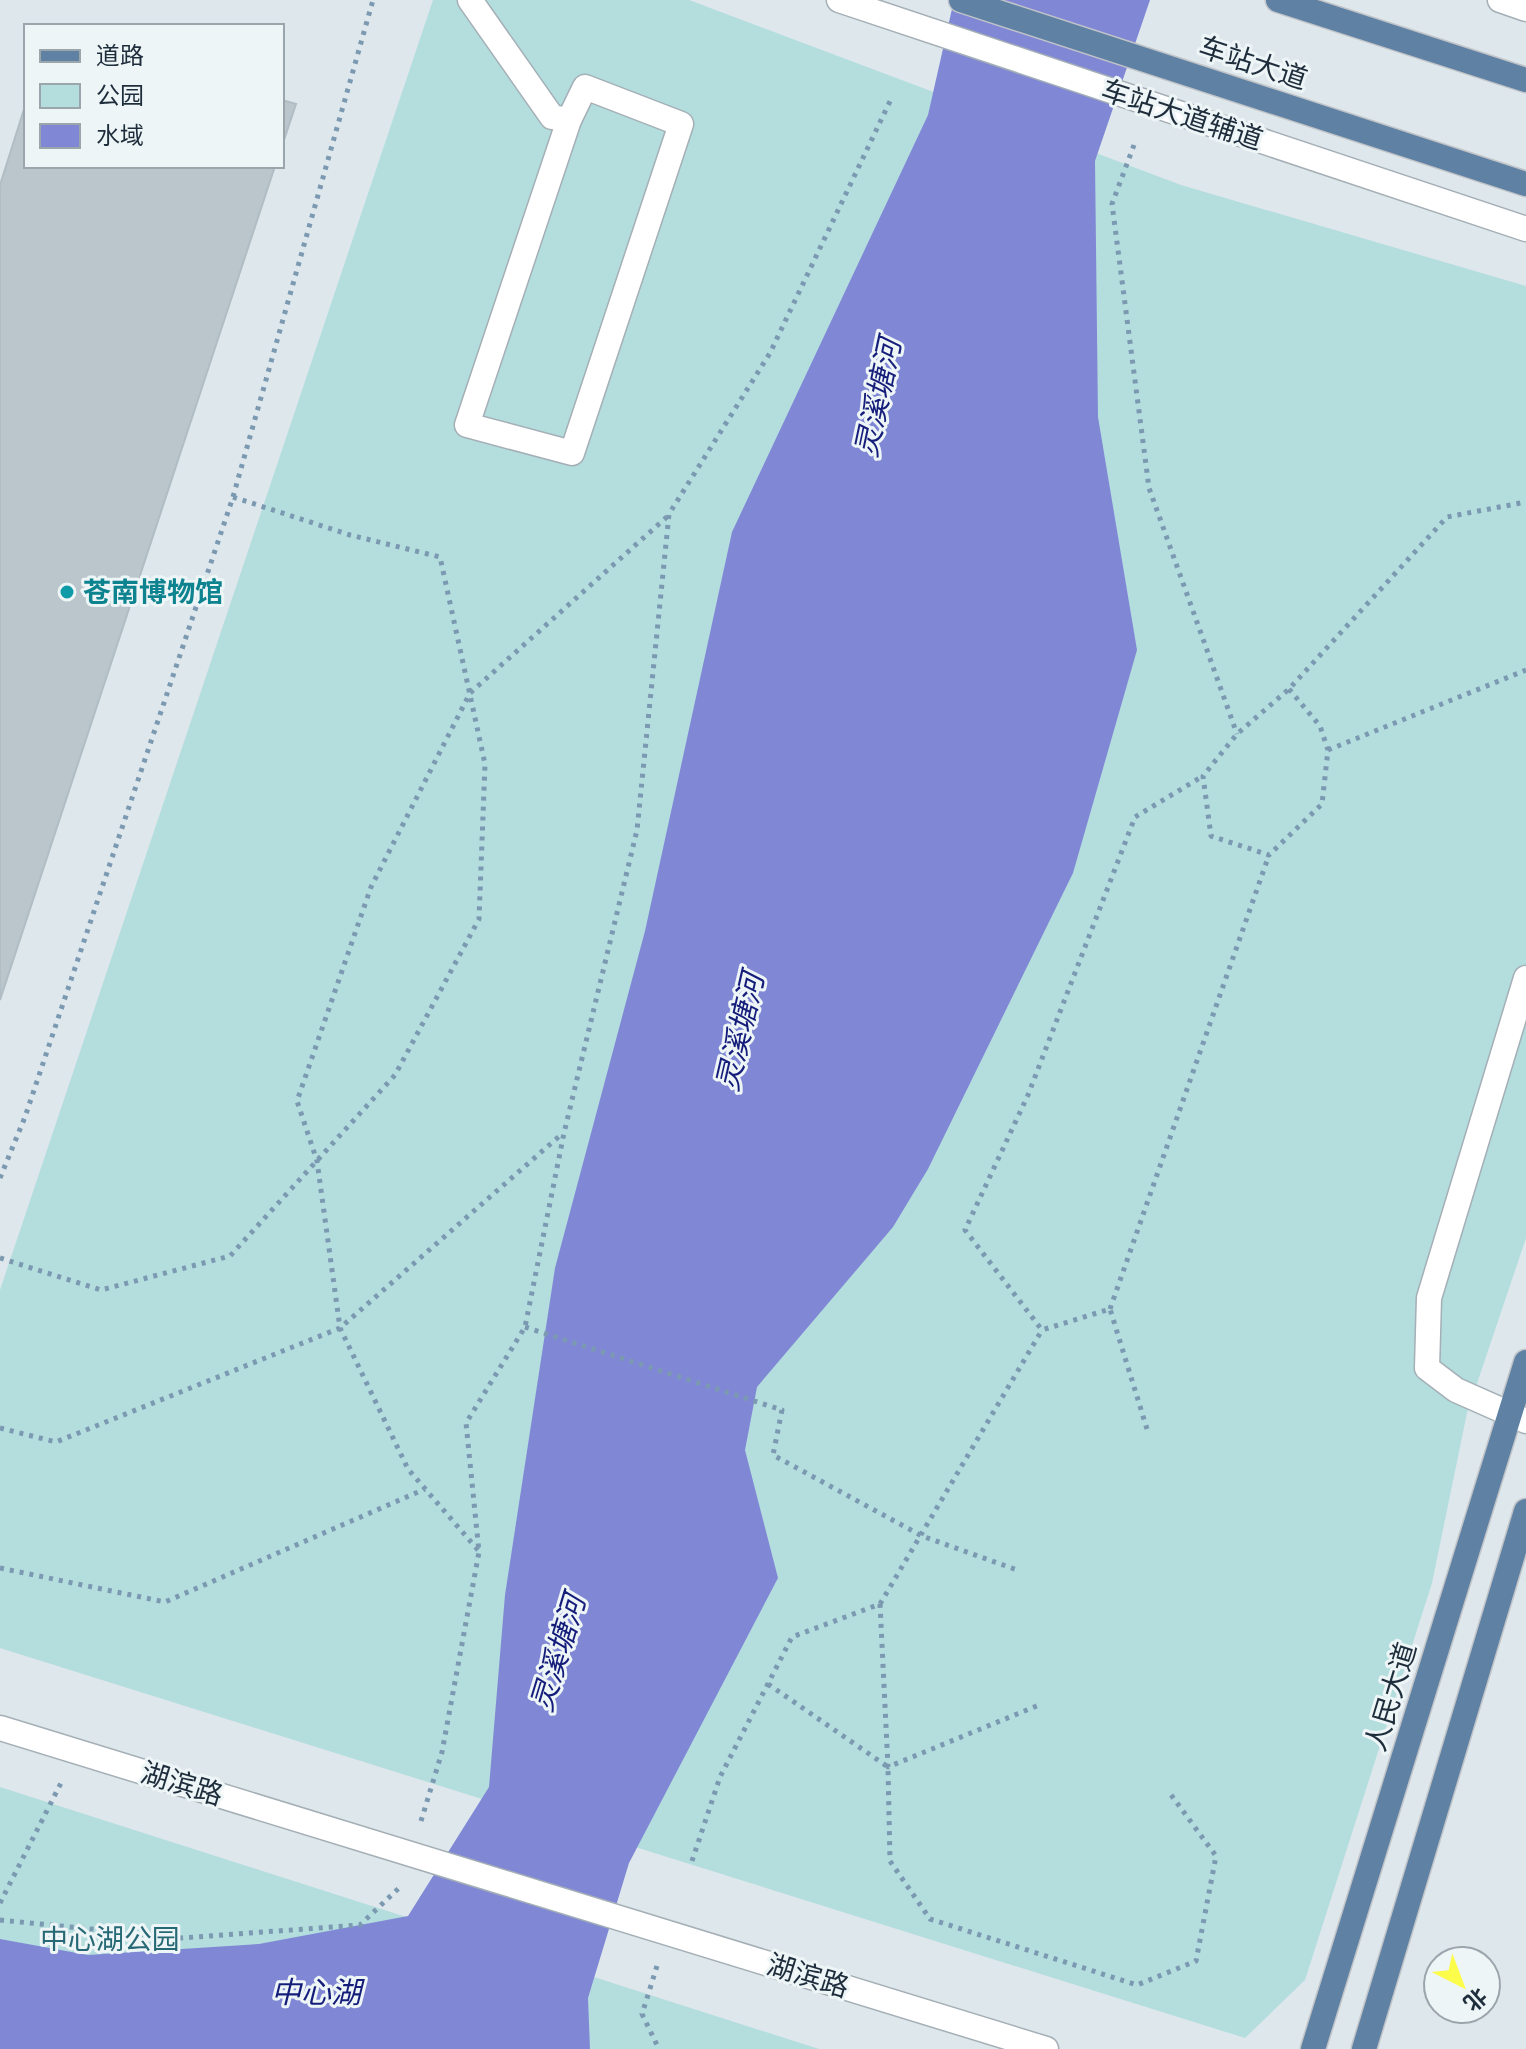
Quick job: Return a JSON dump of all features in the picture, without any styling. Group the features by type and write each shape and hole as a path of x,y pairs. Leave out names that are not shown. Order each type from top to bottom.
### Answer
{"main road":[{"name":"车站大道","path":"961,0 1526,184"},
{"path":"1278,0 1526,80"},
{"name":"人民大道","path":"1313,2049 1518,1417 1526,1362"},
{"path":"1364,2049 1526,1511"}],"street":[{"path":"470,0 552,117 569,120"},
{"path":"1500,0 1526,9"},
{"name":"车站大道辅道","path":"846,2 1526,229"},
{"path":"585,87 681,124 572,453 467,425 569,120 585,87"},
{"path":"1518,1417 1456,1390 1427,1368 1429,1298 1526,978"},
{"name":"湖滨路","path":"0,1728 1046,2049"}],"path":[{"path":"0,1178 25,1117 233,497 373,0"},
{"path":"479,1552 408,1469 340,1328 317,1161 297,1101 371,887 470,693 669,514 770,353 892,97"},
{"path":"1134,145 1112,204 1149,488 1237,734"},
{"path":"0,1258 101,1290 230,1256 395,1075 479,919 485,764 440,557 350,535 233,497"},
{"path":"1042,1330 965,1230 1028,1095 1135,817 1203,776 1237,734 1289,689 1447,517 1526,502"},
{"path":"421,1821 442,1752 479,1552 466,1423 525,1327 564,1133 637,830 669,514"},
{"path":"1328,750 1526,670"},
{"path":"1147,1429 1110,1309 1269,855 1322,804 1328,750 1320,726 1289,689"},
{"path":"1203,776 1211,836 1269,855"},
{"path":"0,1428 56,1442 340,1328 564,1133"},
{"path":"1110,1309 1042,1330 880,1604 890,1861 930,1919 1137,1985 1196,1961 1216,1856 1169,1792"},
{"path":"525,1327 782,1410 773,1455 922,1536 1020,1571"},
{"path":"0,1568 165,1602 425,1489"},
{"path":"692,1861 720,1777 792,1637 880,1604"},
{"path":"768,1684 888,1767"},
{"path":"888,1767 1039,1705"},
{"path":"0,1903 77,1752"},
{"path":"0,1920 181,1938 360,1925 400,1887"},
{"path":"657,1966 642,2014 659,2049"}],"green space":[{"path":"433,0 689,0 1181,185 1526,286 1526,1238 1467,1413 1432,1583 1305,1980 1245,2038 0,1648 0,1290"},
{"name":"中心湖公园","path":"0,1787 819,2049 0,2049"}],"water":[{"path":"954,0 1150,0 1095,161 1098,417 1137,650 1073,873 928,1169 893,1227 757,1387 745,1450 778,1578 629,1863 588,1998 590,2049 0,2049 0,1939 88,1955 259,1944 408,1916 489,1787 505,1595 555,1268 645,931 732,532 928,115"}],"building":[{"path":"284,101 296,104 284,140"},
{"name":"苍南博物馆","path":"24,109 24,168 274,168 0,1000 0,185"}],"place":[{"name":"苍南博物馆","path":"67,592"}],"water label":[{"name":"灵溪塘河","path":"878,398"},
{"name":"灵溪塘河","path":"740,1032"},
{"name":"灵溪塘河","path":"558,1653"},
{"name":"中心湖","path":"316,1992"}]}
